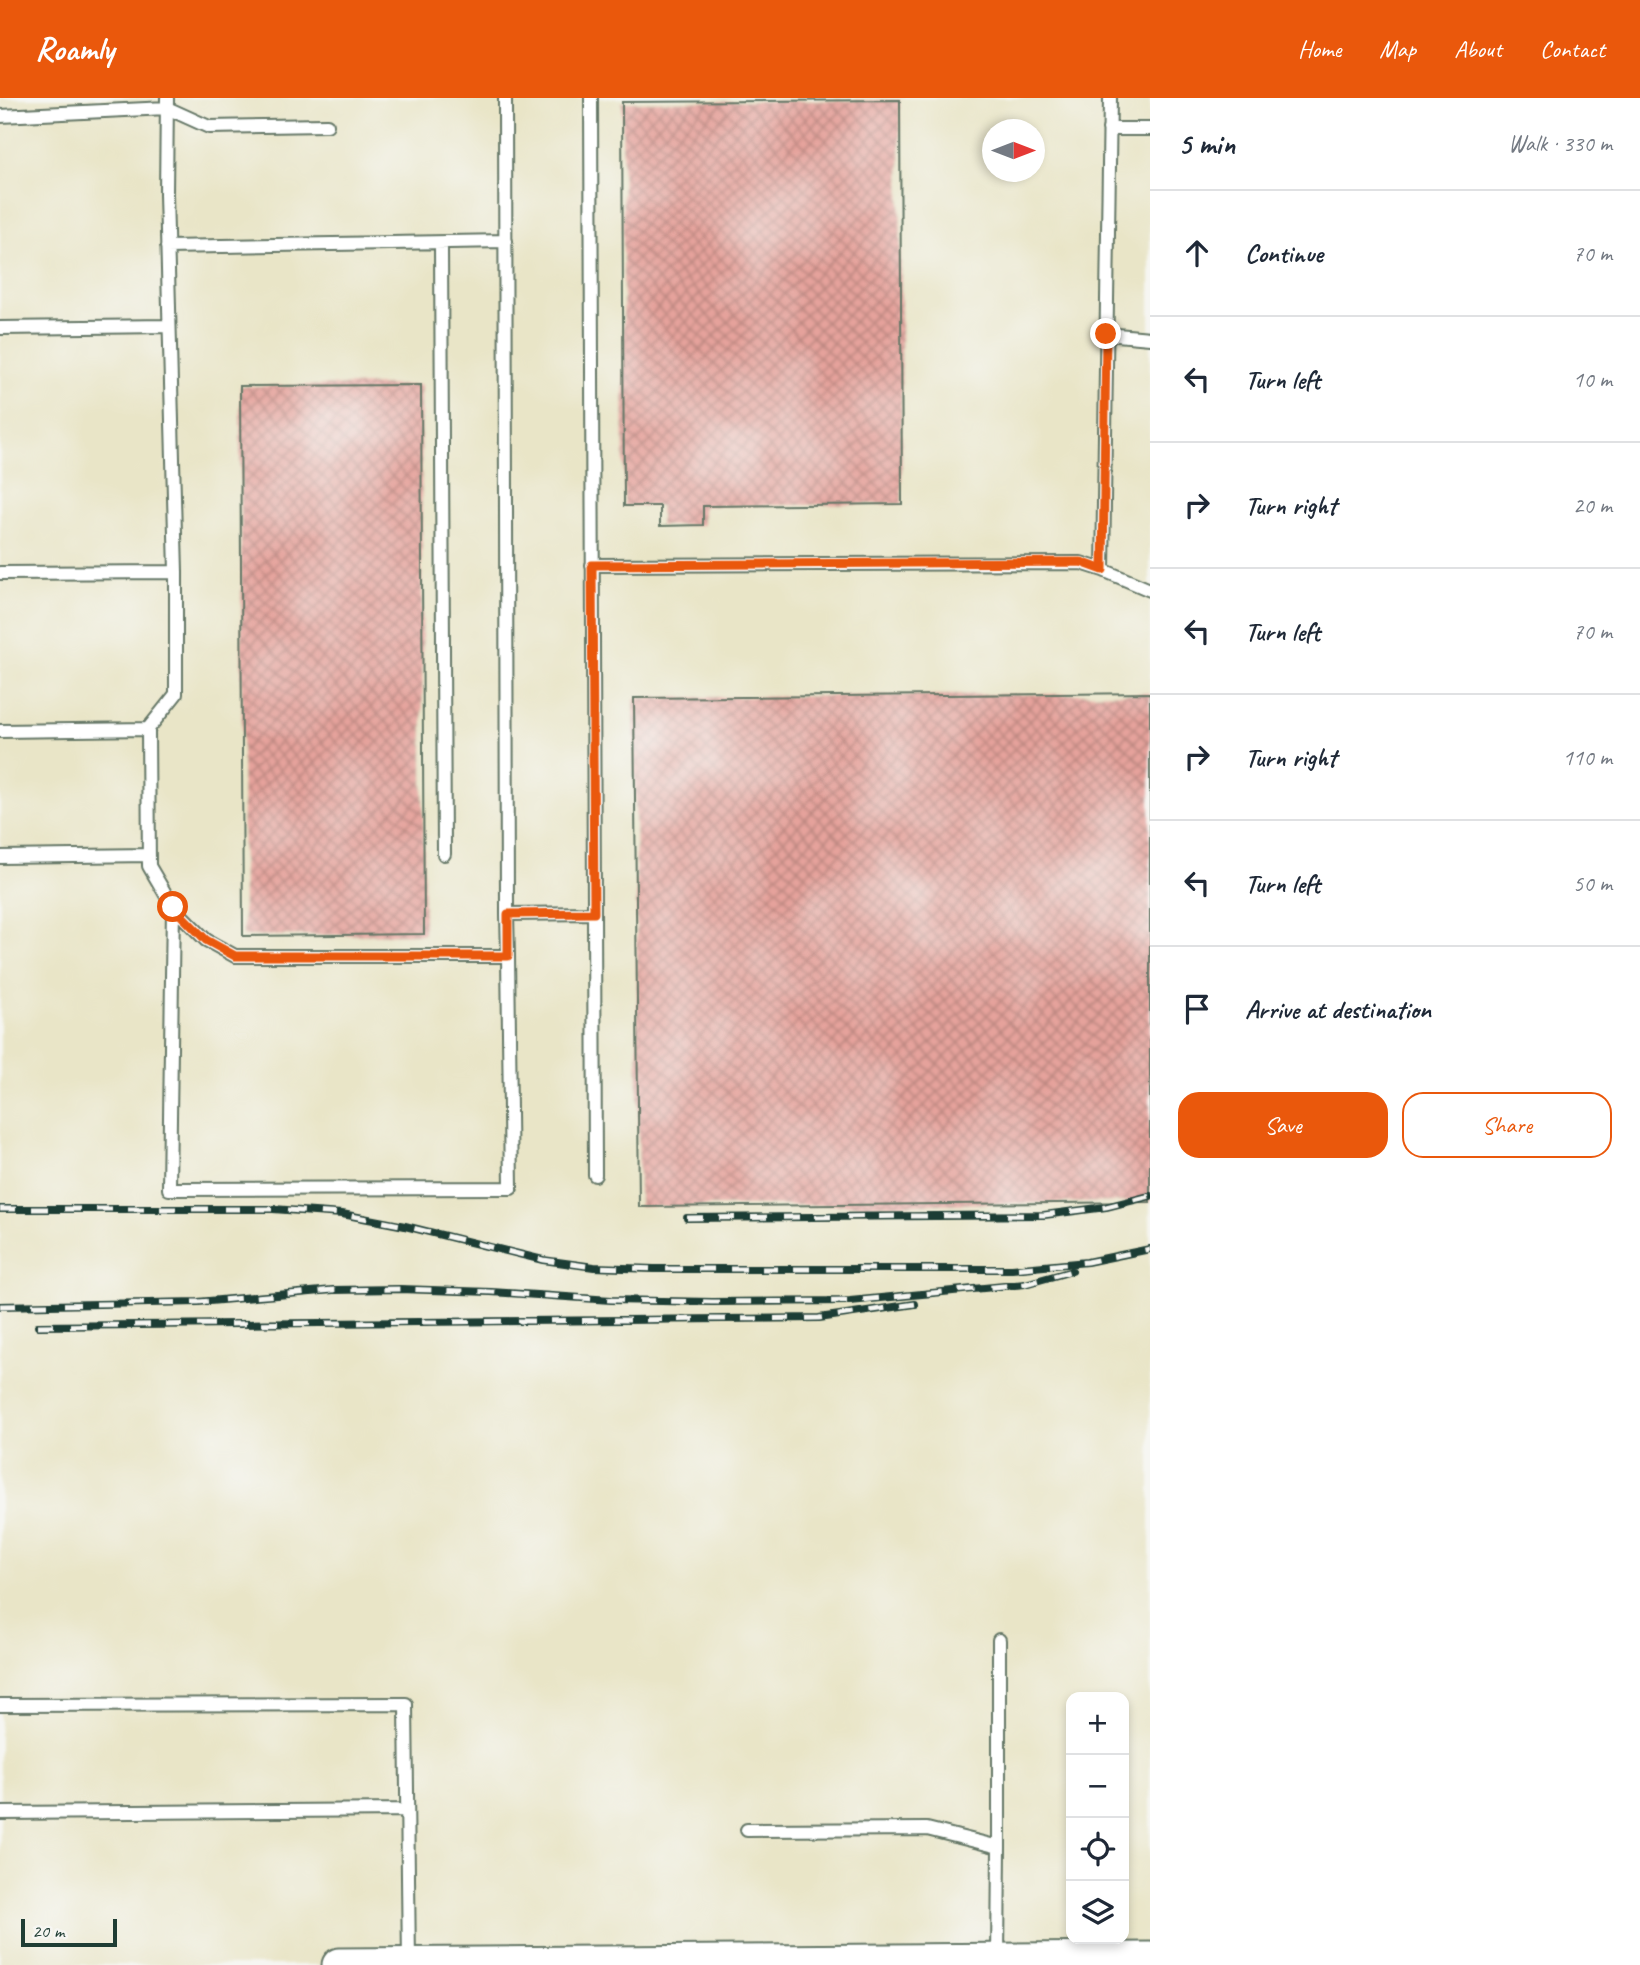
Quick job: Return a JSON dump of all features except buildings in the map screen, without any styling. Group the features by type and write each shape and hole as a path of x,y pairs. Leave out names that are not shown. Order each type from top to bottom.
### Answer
{"street":[{"path":"339,1965 962,1963 1150,1959"}],"lane":[{"path":"173,907 169,1189 511,1188 505,98"},
{"path":"591,98 595,1175"},
{"path":"1103,570 1110,98"},
{"path":"167,103 167,247 176,572 176,694 148,729 149,866 173,907 206,940 235,956 508,956"},
{"path":"0,116 167,103 209,127 327,125"},
{"path":"1109,129 1150,130"},
{"path":"167,247 506,241"},
{"path":"441,243 444,854"},
{"path":"0,328 169,326"},
{"path":"1106,334 1150,338"},
{"path":"592,565 1081,562 1150,590"},
{"path":"0,573 176,572"},
{"path":"0,731 148,729"},
{"path":"0,857 149,855"},
{"path":"508,914 594,913"},
{"path":"999,1640 999,1847 1015,1962"},
{"path":"0,1705 406,1704 409,1965"},
{"path":"0,1813 407,1810"},
{"path":"747,1830 928,1829 999,1847"}],"railway":[{"path":"687,1218 1044,1215 1106,1207 1150,1196"},
{"path":"0,1209 273,1209 342,1214 405,1226 543,1260 594,1267 1012,1269 1087,1262 1150,1249"},
{"path":"0,1306 198,1302 333,1290 400,1289 611,1300 850,1301 1025,1284 1072,1271"},
{"path":"38,1326 819,1318 915,1304"}],"route":[{"path":"173,907 206,940 235,956 508,956 508,914 594,913 592,565 1081,562 1103,570 1106,334"}]}
